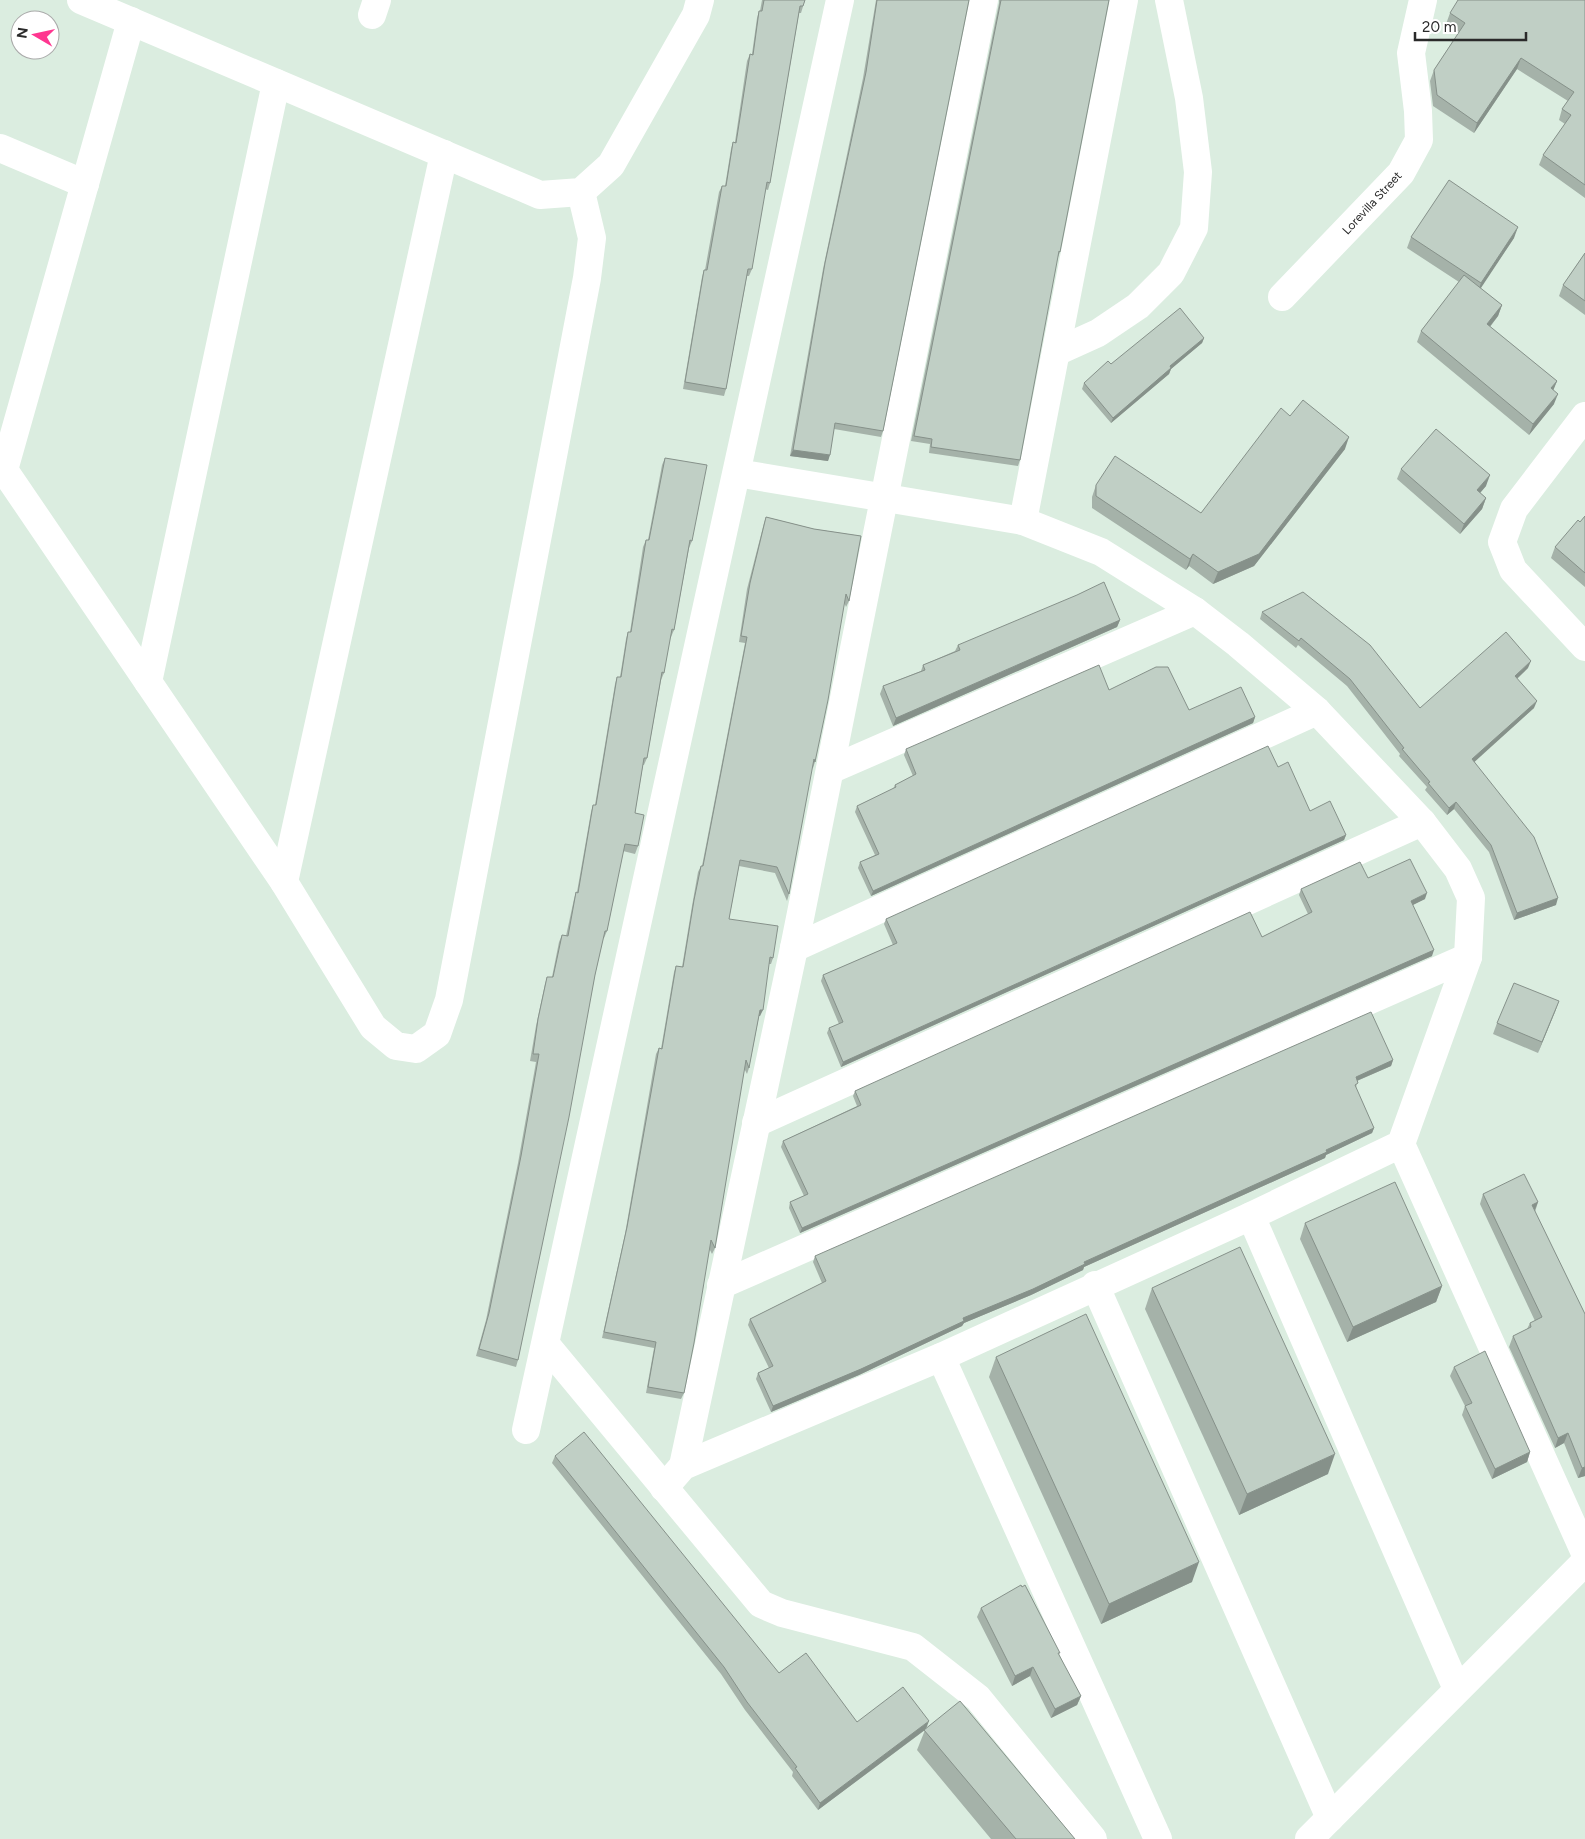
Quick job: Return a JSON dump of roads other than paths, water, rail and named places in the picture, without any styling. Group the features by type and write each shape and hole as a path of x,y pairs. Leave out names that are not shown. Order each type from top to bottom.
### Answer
{"street":[{"path":"81,0 540,195 581,192 611,165 696,15 700,0"},
{"path":"526,1430 547,1346 840,0"},
{"path":"683,1466 794,948 984,0"},
{"path":"1023,521 1124,0"},
{"path":"1056,352 1098,333 1138,306 1171,273 1194,228 1198,172 1189,98 1169,0"},
{"name":"Lorevilla Street","path":"1282,297 1401,173 1419,140 1418,111 1411,53 1423,0"},
{"path":"131,21 2,467 284,882 373,1027 396,1046 416,1049 436,1034 449,1000 587,278 592,238 581,192"},
{"path":"148,682 276,83"},
{"path":"0,148 85,184"},
{"path":"284,882 444,154"},
{"path":"1585,416 1514,509 1502,542 1513,570 1585,647"},
{"path":"737,473 884,496 1023,521 1100,552 1195,611 1238,644 1316,711 1422,822 1458,869 1471,898 1468,957 1401,1144 1585,1553"},
{"path":"830,770 1195,611"},
{"path":"794,948 1316,711"},
{"path":"756,1123 1422,822"},
{"path":"721,1285 1468,957"},
{"path":"664,1488 683,1466 941,1357 1095,1285 1251,1216 1401,1144"},
{"path":"1251,1216 1457,1689"},
{"path":"1095,1285 1330,1818"},
{"path":"547,1346 761,1604 782,1613 913,1647 978,1698 1093,1839"},
{"path":"941,1357 1158,1839"},
{"path":"1309,1839 1585,1562"}]}
